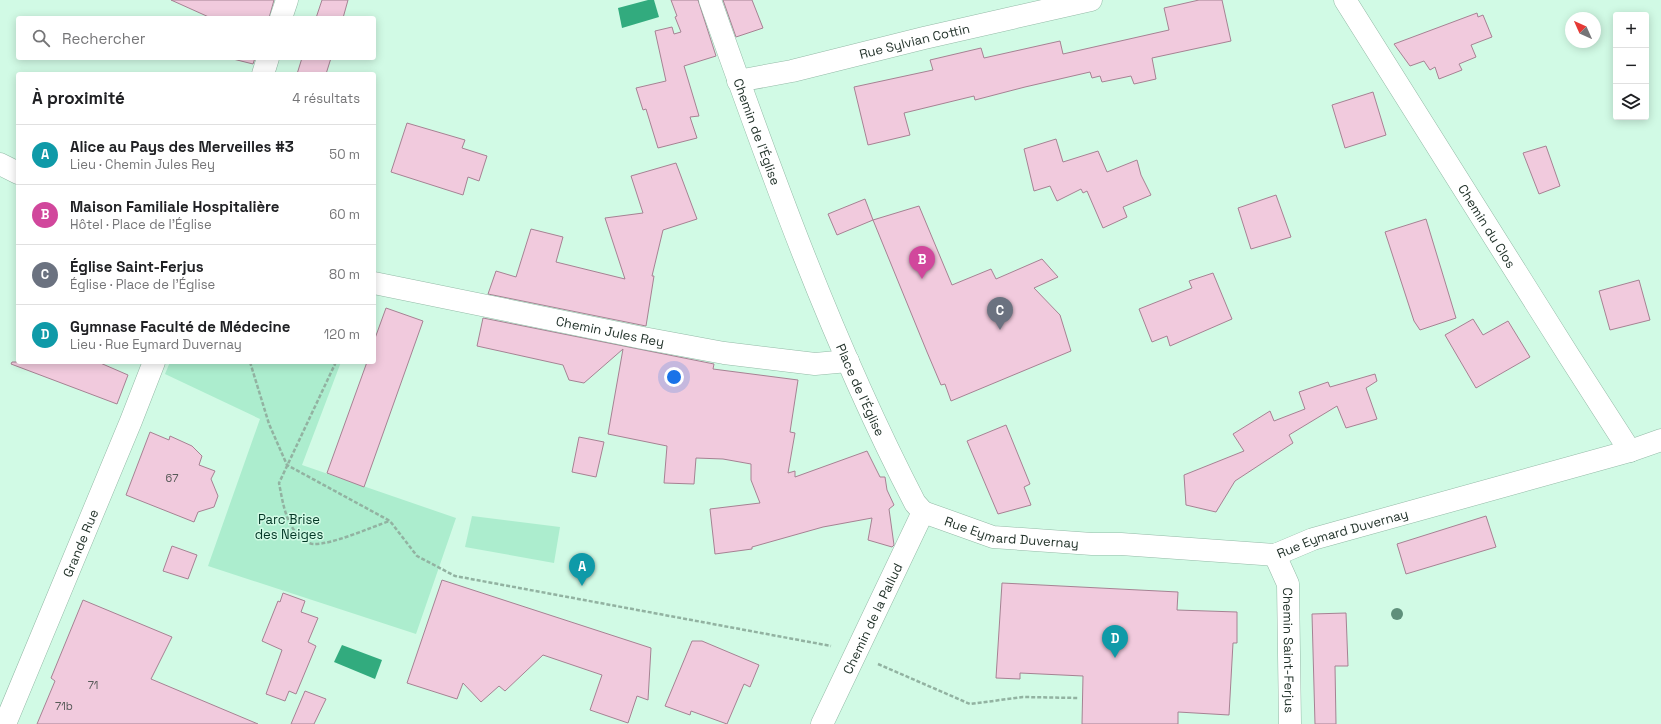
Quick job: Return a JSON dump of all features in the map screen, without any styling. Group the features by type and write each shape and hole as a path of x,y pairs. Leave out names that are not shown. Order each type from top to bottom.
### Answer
{"street":[{"path":"282,16 287,0"},
{"name":"Chemin de l'Église","path":"710,0 738,81 808,262"},
{"name":"Rue Sylvian Cottin","path":"738,81 792,71 924,38 1091,0"},
{"name":"Chemin du Clos","path":"1345,0 1569,356 1630,450"},
{"path":"264,72 267,60"},
{"path":"0,164 16,172"},
{"name":"Place de l'Église","path":"808,262 864,400 887,449 915,503 922,512"},
{"name":"Chemin Jules Rey","path":"376,283 724,353 815,364 848,361"},
{"name":"Grande Rue","path":"5,724 153,364"},
{"name":"Rue Eymard Duvernay","path":"922,512 993,537 1092,544 1144,545 1275,555 1313,539 1661,440"},
{"name":"Chemin de la Pallud","path":"822,724 922,512"},
{"name":"Chemin Saint-Ferjus","path":"1275,555 1288,584 1290,724"}],"path":[{"path":"251,364 269,424 287,465 390,521 417,556 455,576 826,645 855,655 970,704 1023,697 1079,698"},
{"path":"335,364 280,483 290,526 298,536 312,544 328,542 390,521"}],"green space":[{"name":"Parc Brise des Neiges","path":"169,364 340,364 302,465 456,518 416,634 208,566 260,419 165,374"},
{"path":"472,516 560,527 554,563 465,547"}],"shaded area":[{"path":"648,0 654,0 659,17 622,28 618,8"},
{"path":"342,645 382,660 375,679 334,662"}],"building":[{"path":"171,0 274,0 270,16 207,16"},
{"path":"322,0 348,0 344,16 317,16"},
{"path":"671,0 698,0 716,56 684,66 699,116 690,117 697,138 658,148 646,109 643,110 636,88 666,81 655,31 672,27 674,34 681,32 675,17 677,16"},
{"path":"723,0 752,0 763,28 736,37"},
{"path":"1199,0 1222,0 1231,41 1152,58 1156,79 1134,84 1131,76 1102,82 1100,76 1092,78 1090,72 975,100 974,96 904,113 910,135 868,145 854,87 933,70 930,60 981,48 984,58 1060,41 1063,54 1169,30 1164,8"},
{"path":"1477,13 1478,17 1483,15 1492,37 1471,45 1476,57 1459,64 1462,70 1439,79 1435,67 1430,70 1424,61 1410,66 1394,44"},
{"path":"237,60 254,60 253,64"},
{"path":"301,60 330,60 327,72 298,72"},
{"path":"1373,92 1386,135 1345,148 1332,105"},
{"path":"407,123 465,140 462,148 487,156 479,181 468,177 463,195 391,172"},
{"path":"1056,139 1063,162 1098,151 1107,172 1137,160 1141,175 1151,195 1123,207 1127,217 1103,228 1087,191 1083,193 1081,189 1057,201 1050,186 1034,191 1024,149"},
{"path":"1546,146 1560,186 1539,194 1523,153"},
{"path":"676,163 697,219 663,230 652,276 654,276 646,326 488,294 496,271 516,277 531,229 563,237 556,262 625,279 605,218 643,213 631,176"},
{"path":"1276,195 1291,237 1251,249 1238,208"},
{"path":"865,199 873,220 837,235 828,214"},
{"path":"919,206 952,285 991,269 996,279 1042,259 1058,277 1034,288 1060,315 1071,351 951,401 945,384 941,385 873,220"},
{"path":"1426,219 1456,318 1420,330 1414,321 1385,232"},
{"path":"1213,273 1232,319 1170,346 1167,336 1152,342 1139,309 1192,288 1189,281"},
{"path":"1639,280 1650,320 1610,330 1599,291"},
{"path":"386,308 423,321 364,487 327,473 366,364 376,364 376,336"},
{"path":"483,318 714,364 713,369 798,380 790,432 795,433 788,473 795,471 795,477 867,451 880,477 885,477 887,490 894,505 889,509 894,545 892,547 868,540 872,518 823,527 752,547 752,549 715,554 710,509 760,503 751,480 751,464 723,459 696,458 694,484 664,483 667,446 608,434 623,349 584,383 569,380 563,365 477,346"},
{"path":"1473,319 1483,335 1508,321 1530,357 1476,388 1445,335"},
{"path":"12,362 16,362 16,364 103,364 128,375 117,404 11,364"},
{"path":"1375,374 1377,381 1366,388 1377,419 1346,428 1337,406 1289,435 1293,443 1235,481 1216,512 1186,505 1184,475 1244,451 1233,434 1270,411 1274,421 1305,409 1299,392 1328,382 1330,387"},
{"path":"1006,425 1030,484 1024,487 1031,505 998,514 967,441"},
{"path":"150,432 169,440 170,436 192,446 202,456 199,465 215,471 211,479 218,496 214,507 198,512 194,522 126,495"},
{"path":"579,437 604,442 596,477 572,472"},
{"path":"1486,516 1496,547 1406,574 1397,544"},
{"path":"172,546 197,555 188,579 163,571"},
{"path":"442,580 651,648 648,700 637,696 628,723 590,710 602,675 543,655 505,691 499,686 481,702 463,683 457,699 407,683"},
{"path":"1002,583 1178,592 1177,610 1237,612 1237,643 1233,643 1229,715 1178,712 1178,724 1082,724 1083,676 1020,673 1020,679 996,678"},
{"path":"283,593 305,601 301,612 318,618 308,642 316,646 296,694 289,691 285,701 266,694 282,650 262,641 278,601 280,602"},
{"path":"83,600 172,637 151,679 258,724 37,724 55,681 51,678"},
{"path":"1346,613 1348,666 1335,666 1336,724 1315,724 1312,614"},
{"path":"692,641 702,641 759,665 750,687 744,684 727,724 691,711 690,715 665,706"},
{"path":"305,691 326,699 314,724 291,724"}],"place":[{"name":"Maison Familiale Hospitalière","path":"922,279"},
{"name":"Église Saint-Ferjus","path":"1000,330"},
{"name":"Alice au Pays des Merveilles #3","path":"582,586"},
{"name":"Gymnase Faculté de Médecine","path":"1115,658"}]}
